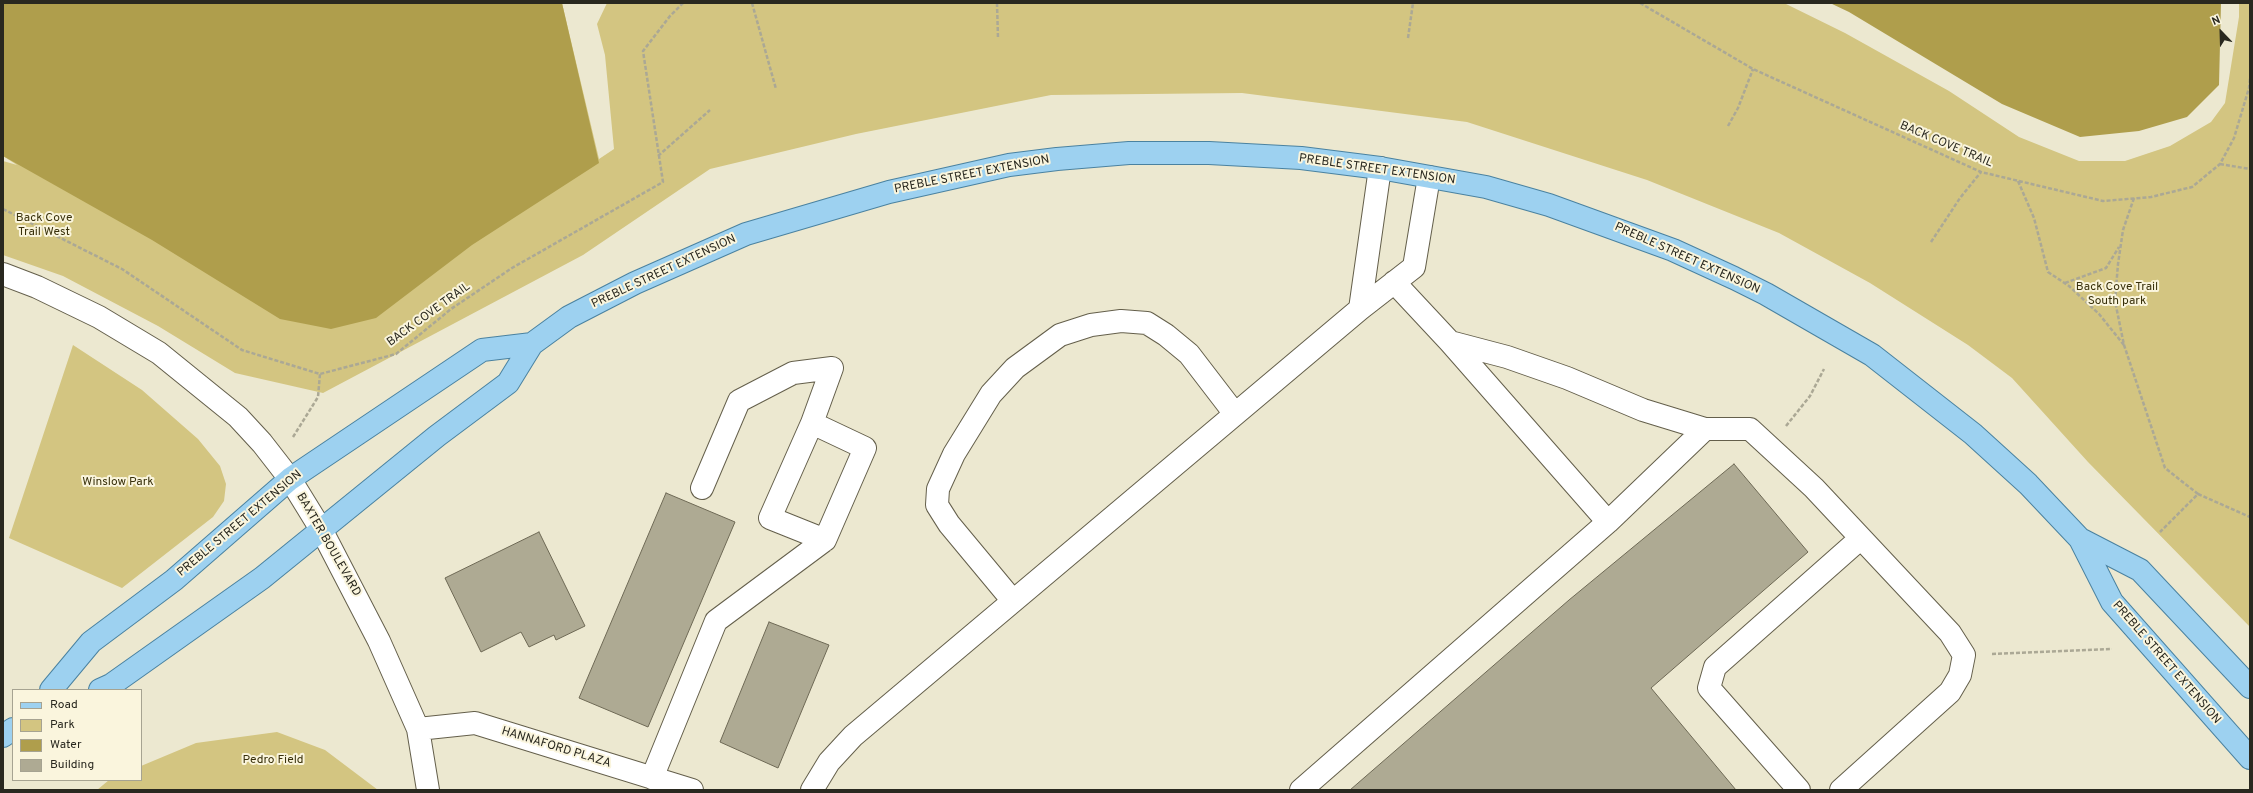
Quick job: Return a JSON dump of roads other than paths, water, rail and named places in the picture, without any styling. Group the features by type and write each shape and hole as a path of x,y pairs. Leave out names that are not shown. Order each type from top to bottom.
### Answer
{"main road":[{"name":"PREBLE STREET EXTENSION","path":"103,689 111,686 262,578 322,531 437,436 508,383 532,344 569,317 636,283 746,234 889,192 1010,165 1086,156 1130,153 1209,153 1301,158 1380,168 1486,187 1549,205 1673,250 1766,294 1872,354 1973,434 2028,484 2080,539 2112,602 2250,758"},
{"name":"PREBLE STREET EXTENSION","path":"52,689 91,642 174,580 290,480 482,350 532,344"},
{"name":"PREBLE STREET EXTENSION","path":"2080,539 2140,570 2250,688"},
{"path":"3,736 12,730"}],"street":[{"path":"1360,309 1380,168"},
{"path":"812,790 829,762 853,736 1360,309 1414,267 1429,177"},
{"name":"BAXTER BOULEVARD","path":"3,274 36,287 99,316 159,353 238,417 262,443 290,480 322,531 376,635 418,729 428,790"},
{"path":"1394,282 1450,342 1608,522"},
{"path":"1013,601 949,524 937,505 938,489 954,454 991,394 1015,368 1060,335 1091,325 1121,321 1147,323 1166,335 1189,354 1235,414"},
{"path":"1450,342 1506,357 1567,378 1643,410 1705,429 1750,429 1814,488 1950,633 1964,655 1960,675 1950,692 1841,790"},
{"path":"702,488 739,401 793,373 832,368 812,423 770,518 825,540"},
{"path":"652,778 716,621 825,540 865,448 812,423"},
{"path":"1301,790 1608,522 1705,429"},
{"path":"1799,790 1709,688 1715,667 1861,538"},
{"name":"HANNAFORD PLAZA","path":"418,729 475,723 692,790"}],"water":[{"path":"3,3 562,3 599,163 472,245 376,318 331,329 280,319 152,240 3,156"},
{"path":"1830,3 2221,3 2219,85 2187,117 2139,131 2080,137 2002,104 1849,12"}],"park label":[{"name":"Back Cove Trail West","path":"44,226"},
{"name":"Back Cove Trail South park","path":"2117,295"},
{"name":"Winslow Park","path":"118,483"},
{"name":"Pedro Field","path":"273,761"}]}
